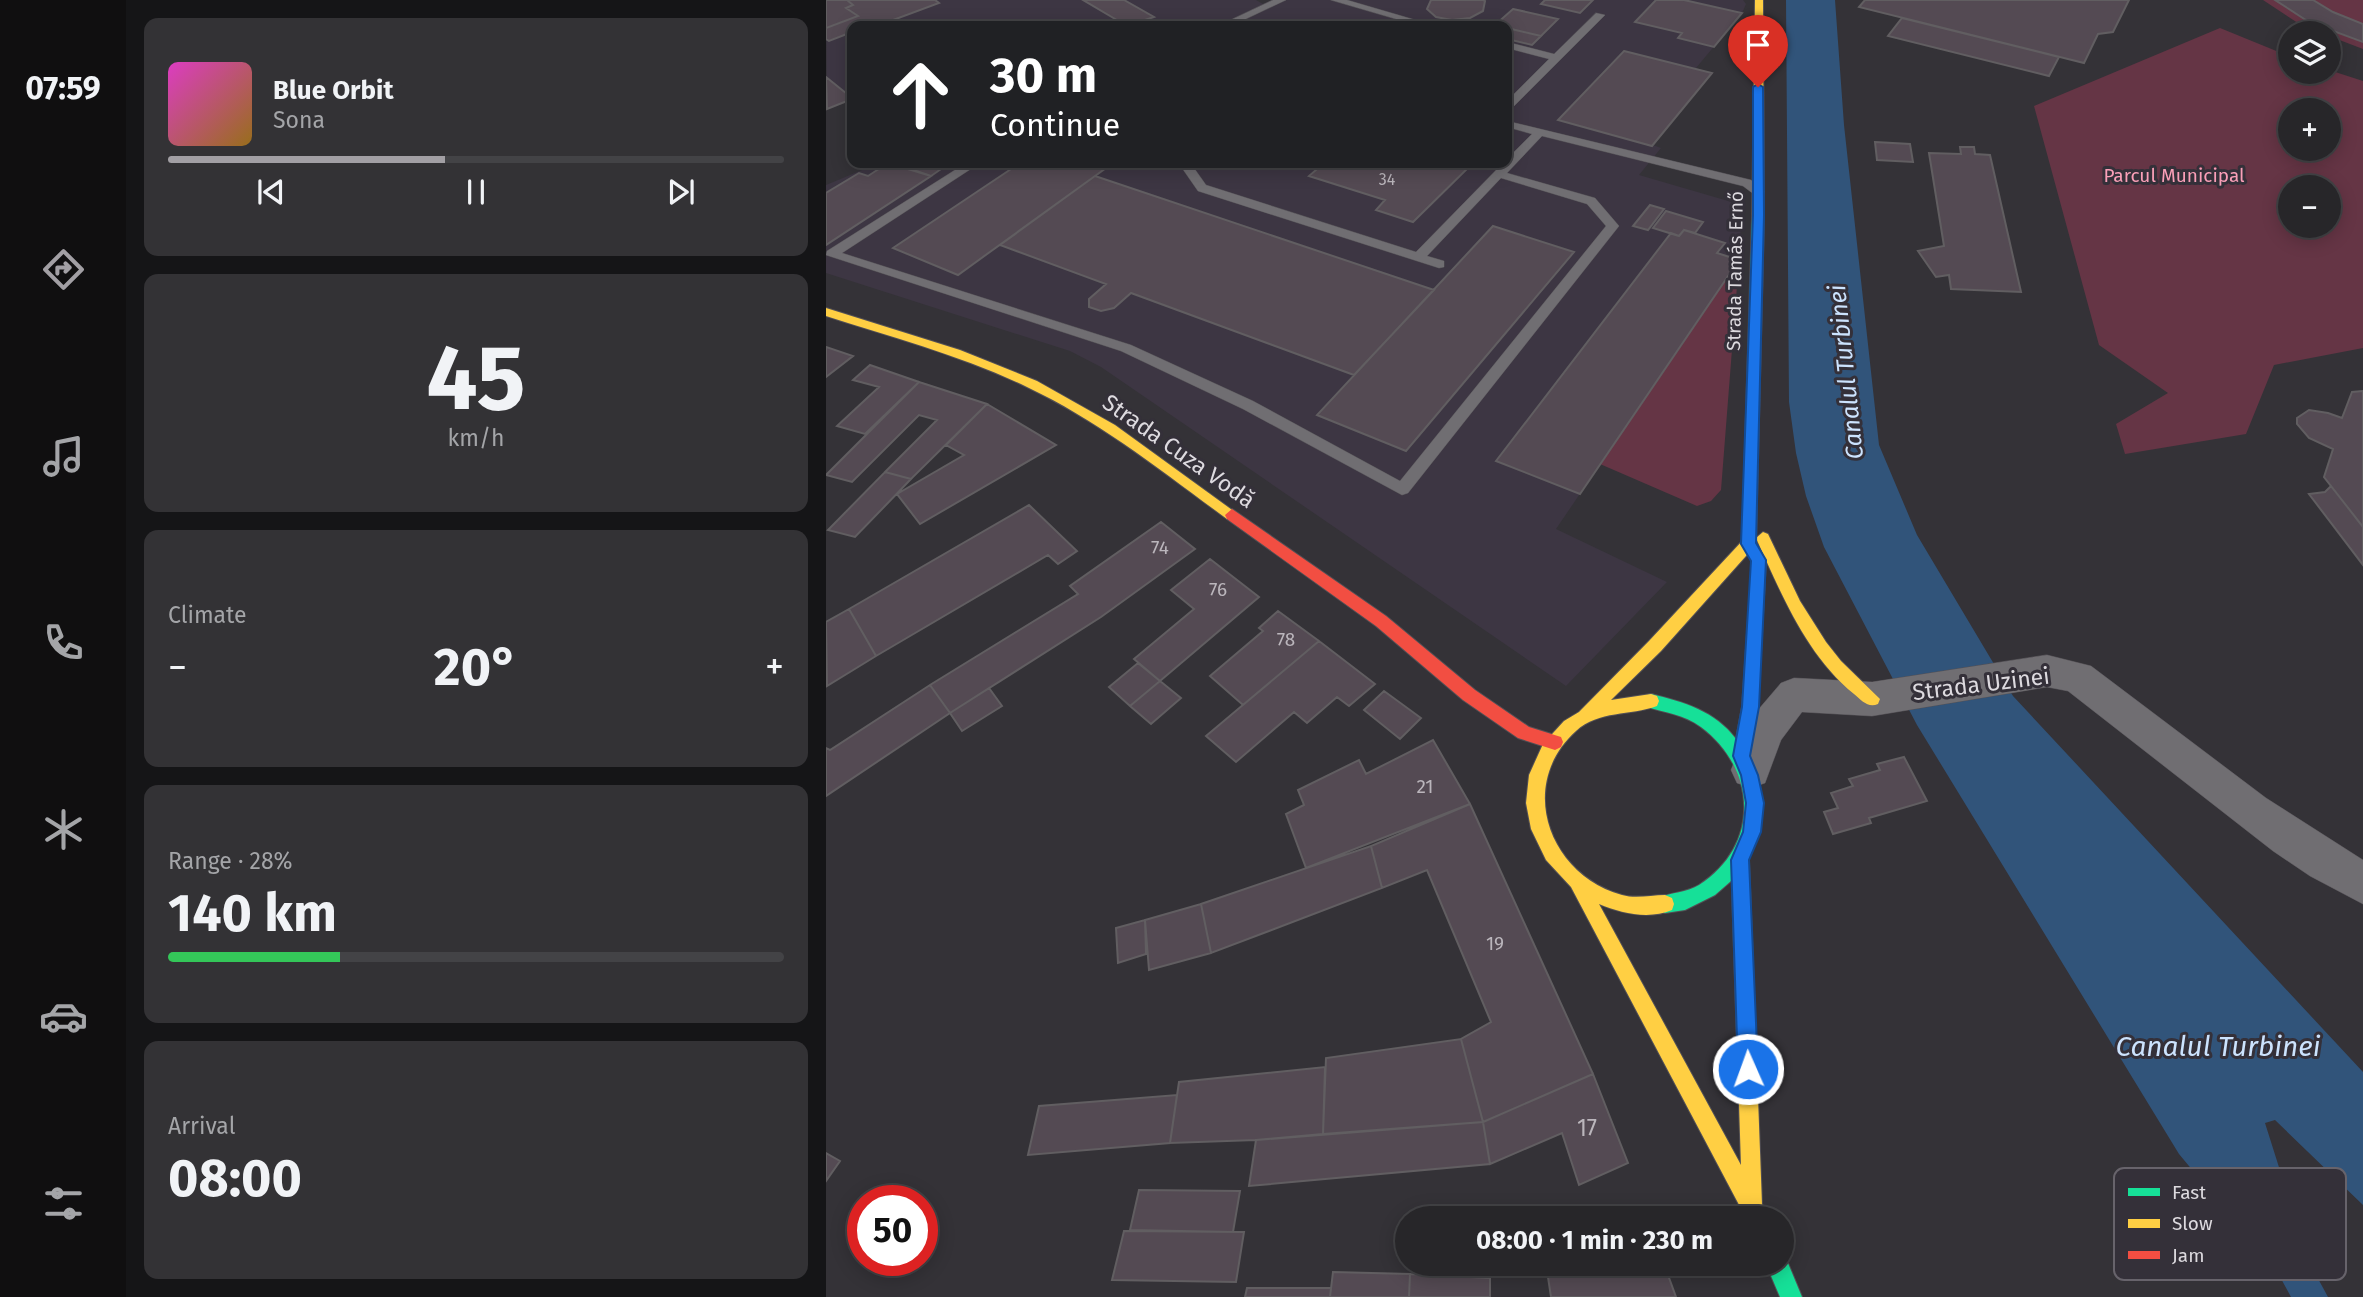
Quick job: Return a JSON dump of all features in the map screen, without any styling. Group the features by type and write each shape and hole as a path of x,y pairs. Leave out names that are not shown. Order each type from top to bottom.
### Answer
{"main road":[{"name":"Strada Tamás Ernő","path":"1746,765 1759,560 1749,544 1749,507 1759,192 1759,0"},
{"name":"Strada Cuza Vodă","path":"827,313 964,356 1010,374 1033,384 1104,425 1381,621 1469,695 1524,733 1555,741"},
{"path":"1749,507 1804,621 1841,674 1858,691 1872,699"},
{"path":"1582,718 1615,705 1651,701 1686,710 1717,729 1746,765 1755,803 1752,832 1740,860 1717,884 1686,902 1650,908 1613,904 1580,888 1558,868 1543,844 1534,817 1534,790 1541,764 1555,741 1655,646 1749,544"},
{"name":"Strada Cuza Vodă","path":"1469,695 1493,730"},
{"path":"1521,771 1534,790"},
{"path":"1740,860 1756,1206"},
{"path":"1580,888 1752,1206"},
{"path":"1782,1276 1791,1297"}],"street":[{"name":"Strada Uzinei","path":"1746,765 1763,730 1777,710 1794,695 1872,699 2047,671 2078,677 2228,793 2335,868 2363,883"}],"lane":[{"path":"1234,21 1281,0"},
{"path":"1336,0 1413,21"},
{"path":"1512,102 1600,15"},
{"path":"1512,47 1557,58"},
{"path":"1512,125 1747,183 1759,192"},
{"path":"1512,161 1541,132"},
{"path":"966,168 832,254 1126,348 1248,405 1402,489 1613,226 1591,201 1499,174"},
{"path":"1188,168 1202,188 1439,264"},
{"path":"1419,257 1505,168"}],"shaded area":[{"path":"826,0 1256,0 1263,4 1272,0 1743,0 1746,4 1742,13 1696,68 1712,73 1653,145 1661,148 1639,175 1742,205 1739,260 1556,529 1667,582 1566,686 1101,367 1070,351 826,273 826,185 867,168 1512,168 1512,21 847,21 847,101 827,109"}],"green space":[{"path":"2263,0 2363,0 2363,49 2341,41 2341,21 2295,21"},
{"name":"Parcul Municipal","path":"2220,28 2278,52 2278,84 2341,84 2341,74 2363,81 2363,348 2274,365 2246,434 2125,454 2116,424 2168,393 2099,345 2034,106"},
{"path":"1739,260 1721,490 1711,501 1697,506 1600,464"}],"water":[{"name":"Canalul Turbinei","path":"1786,0 1835,0 1844,125 1879,445 1917,535 2013,696 2363,1072 2363,1205 2346,1189 2346,1168 2325,1168 2275,1120 2265,1123 2279,1168 2191,1168 2179,1154 1917,725 1824,547 1806,496 1796,453 1789,402"},
{"name":"Canalul Turbinei","path":"2282,1280 2319,1280 2328,1297 2291,1297"}],"building":[{"path":"826,0 847,0 853,5 846,8 858,16 826,28"},
{"path":"847,0 935,0 939,3 890,21 847,21 847,34 829,41 826,39 826,28 858,16 846,8 853,5"},
{"path":"1083,0 1124,0 1154,17 1142,21 1119,21"},
{"path":"1431,0 1485,1 1483,11 1470,18 1452,20 1436,17 1427,9"},
{"path":"1545,0 1593,0 1580,13 1541,4"},
{"path":"1656,0 1684,0 1742,13 1714,47 1678,38 1682,33 1635,22"},
{"path":"1865,0 2129,0 2113,32 2098,34 2084,63 1859,7"},
{"path":"2275,0 2313,0 2333,12 2363,24 2363,42 2341,34 2341,21 2307,21"},
{"path":"1513,9 1558,19 1541,36 1512,29 1512,21 1500,21"},
{"path":"1902,18 2059,57 2049,76 1888,36"},
{"path":"1512,29 1541,36 1532,45 1512,40"},
{"path":"1624,51 1712,73 1652,146 1558,120"},
{"path":"826,77 847,94 847,101 827,109"},
{"path":"1875,142 1910,144 1913,162 1877,160"},
{"path":"1960,147 1974,147 1975,154 1990,155 2021,292 1951,289 1949,275 1936,277 1918,251 1944,246 1929,153 1961,154"},
{"path":"880,168 905,168 931,176 826,245 826,193 859,173 868,176"},
{"path":"908,168 943,168 931,176"},
{"path":"1013,168 1106,168 958,275 893,248"},
{"path":"1318,168 1468,168 1413,222 1376,210 1385,200 1309,176"},
{"path":"1095,176 1434,290 1354,375 1131,293 1114,308 1101,311 1089,307 1089,299 1106,284 1000,245"},
{"path":"1650,205 1664,209 1648,230 1633,226"},
{"path":"1666,211 1703,222 1695,233 1684,230 1679,236 1653,228"},
{"path":"1493,226 1574,252 1406,451 1317,415"},
{"path":"1684,230 1725,243 1717,253 1739,260 1580,494 1496,461 1671,233 1679,236"},
{"path":"826,347 853,356 826,377"},
{"path":"870,365 919,382 865,434 837,426 879,387 853,380"},
{"path":"919,382 987,404 911,479 885,472 937,420 919,415 852,482 826,475"},
{"path":"2363,391 2363,527 2324,477 2333,449 2309,438 2297,424 2297,418 2309,410 2342,418 2352,392"},
{"path":"987,404 1056,445 920,524 897,494 964,455 946,445"},
{"path":"885,472 911,479 855,537 828,530"},
{"path":"2331,486 2363,527 2363,565 2309,494 2325,492"},
{"path":"1029,505 1077,551 1058,564 1048,555 876,656 849,609"},
{"path":"1161,522 1195,549 1101,617 950,713 930,685 1078,594 1070,586"},
{"path":"1210,559 1259,597 1160,681 1134,659 1194,609 1171,590"},
{"path":"849,609 876,656 827,686 826,622"},
{"path":"1278,611 1319,641 1243,705 1210,676 1263,631 1259,628"},
{"path":"1319,641 1375,684 1349,706 1337,697 1307,723 1294,712 1236,762 1206,736"},
{"path":"1138,663 1160,681 1130,706 1109,687"},
{"path":"1160,681 1181,698 1151,724 1130,706"},
{"path":"930,685 950,713 826,796 826,748 830,750"},
{"path":"989,688 1002,706 962,731 950,713"},
{"path":"1384,691 1421,718 1400,739 1364,710"},
{"path":"1433,740 1470,804 1306,868 1286,814 1304,805 1298,790 1359,760 1366,774"},
{"path":"1904,757 1927,801 1869,818 1871,823 1833,834 1824,812 1838,808 1831,793 1853,786 1849,779 1880,770 1877,764"},
{"path":"1470,804 1593,1074 1483,1122 1461,1039 1491,1022 1427,870 1382,888 1371,846"},
{"path":"1371,846 1382,888 1211,953 1201,904"},
{"path":"1201,904 1211,953 1149,970 1145,920"},
{"path":"1145,920 1146,954 1118,963 1116,928"},
{"path":"1461,1039 1483,1122 1323,1134 1326,1058"},
{"path":"1325,1067 1323,1134 1170,1143 1179,1082"},
{"path":"1593,1074 1628,1163 1579,1185 1562,1133 1490,1164 1483,1122"},
{"path":"1177,1095 1170,1143 1028,1155 1039,1106"},
{"path":"1483,1122 1490,1164 1249,1186 1256,1140"},
{"path":"826,1153 840,1161 826,1181"},
{"path":"1139,1190 1240,1191 1233,1232 1130,1230"},
{"path":"1124,1231 1244,1232 1236,1282 1112,1280"},
{"path":"1333,1272 1410,1276 1409,1297 1330,1297"},
{"path":"1410,1276 1490,1278 1490,1297 1409,1297"},
{"path":"1548,1276 1668,1276 1676,1297 1551,1297"},
{"path":"1247,1288 1331,1288 1330,1297 1245,1297"}],"traffic: fast":[{"path":"1742,756 1750,707 1759,560 1749,543 1758,218"},
{"path":"1651,701 1693,714 1725,737 1739,757 1749,779 1753,802 1752,825 1745,847 1733,868 1697,896 1678,903 1665,904"},
{"path":"1782,1276 1791,1297"}],"traffic: slow":[{"path":"1758,218 1759,0"},
{"path":"826,312 956,353 1032,384 1110,428 1232,515"},
{"path":"1763,538 1795,605 1820,647 1835,666 1872,699"},
{"path":"1586,714 1655,646 1749,543"},
{"path":"1651,701 1598,711 1570,726 1549,749 1538,775 1535,803 1540,829 1552,854 1570,876 1594,893 1622,904 1665,904"},
{"path":"1740,860 1753,1200"},
{"path":"1580,888 1752,1206"}],"traffic: jam":[{"path":"1232,515 1381,621 1469,695 1524,733 1555,742"}],"route":[{"path":"1748,1069 1740,860 1752,832 1755,803 1742,756 1751,707 1759,560 1749,544 1758,215 1758,87"}]}
